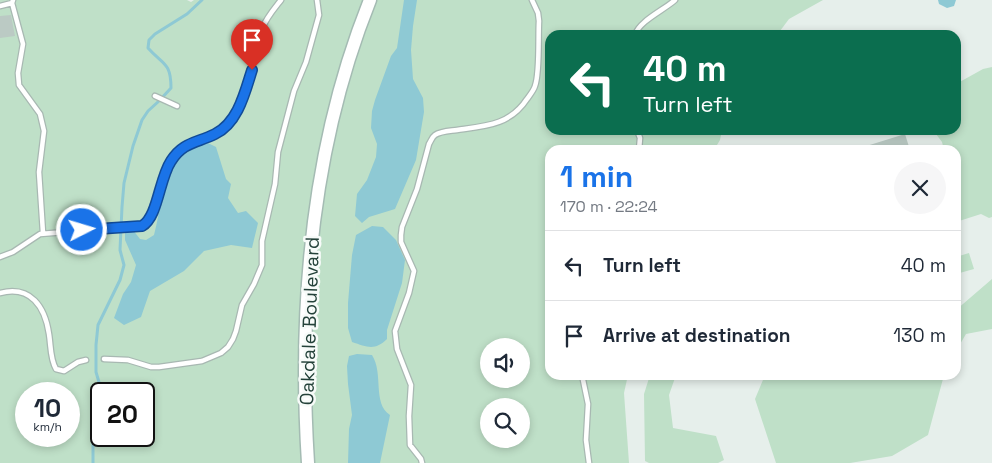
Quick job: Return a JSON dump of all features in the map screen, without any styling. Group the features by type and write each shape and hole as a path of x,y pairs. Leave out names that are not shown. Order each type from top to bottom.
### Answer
{"main road":[{"name":"Oakdale Boulevard","path":"308,463 306,304 314,212 337,99 370,0"},
{"name":"Oakdale Boulevard","path":"304,463 307,439"}],"lane":[{"path":"0,257 13,252 43,233 142,226 151,218 162,177 176,154 182,147 215,135 230,123 247,87 262,29 272,10 281,0"},
{"path":"104,359 128,360 151,367 159,367 202,361 221,353 228,347 236,331 242,305 262,265 262,241 274,184 278,152 294,91 306,62 319,15 317,0"},
{"path":"422,463 410,445 411,385 395,341 395,331 409,293 414,271 401,242 402,227 418,189 432,138 444,132 509,119 522,107 532,93 536,86 537,76 539,21 538,13 532,0"},
{"path":"636,30 675,0"},
{"path":"0,6 13,2 23,44 18,73 19,84 40,114 44,131 39,172 43,233"},
{"path":"155,96 177,106"},
{"path":"0,293 23,292 31,296 38,304 47,324 52,358 56,369 64,371 78,362 86,360"},
{"path":"583,380 588,404 586,440 589,463"}],"green space":[{"path":"0,0 187,0 191,2 194,0 823,0 789,19 781,30 545,30 545,135 721,135 717,145 545,145 545,380 627,380 624,393 629,463 0,463"},
{"path":"992,67 992,217 989,218 981,214 961,220 961,145 943,145 937,135 961,135 961,81 983,69"},
{"path":"969,253 974,269 961,273 961,255"},
{"path":"992,279 992,329 966,334 961,342 961,306"},
{"path":"648,380 674,380 669,395 673,428 716,436 724,460 718,463 649,463 645,461 644,394"},
{"path":"763,380 943,380 928,435 892,456 850,463 776,463 755,399"}],"water":[{"path":"404,0 417,0 411,50 413,79 423,98 424,112 416,160 395,209 369,217 362,223 355,216 357,194 367,180 376,157 377,144 371,128 372,111 391,56 397,48"},
{"path":"938,0 956,0 954,6 947,8 939,4"},
{"path":"206,142 216,147 226,179 231,184 228,198 238,213 246,211 258,223 252,248 231,245 204,251 184,271 150,291 141,317 124,325 114,318 123,294 131,282 136,265 125,240 125,230 133,230 140,239 146,240 154,235 164,190 178,158 192,148"},
{"path":"372,226 383,227 396,240 405,260 402,283 387,330 387,339 375,347 352,342 348,328 352,255 356,235"},
{"path":"357,354 372,355 377,371 381,403 390,415 380,463 348,463 349,429 352,415 347,366 349,356"}],"building":[{"path":"11,15 15,36 0,38 0,16"},
{"path":"905,135 908,145 870,145"}],"waterway":[{"path":"93,463 93,441 101,389 96,372 98,325 120,280 124,265 120,250 124,183 133,146 142,120 148,111 171,88 168,68 148,48 149,40 155,34 187,14 202,0"}],"route":[{"path":"82,230 142,226 146,223 154,211 162,177 170,162 182,147 215,135 230,123 237,112 252,70"}]}
